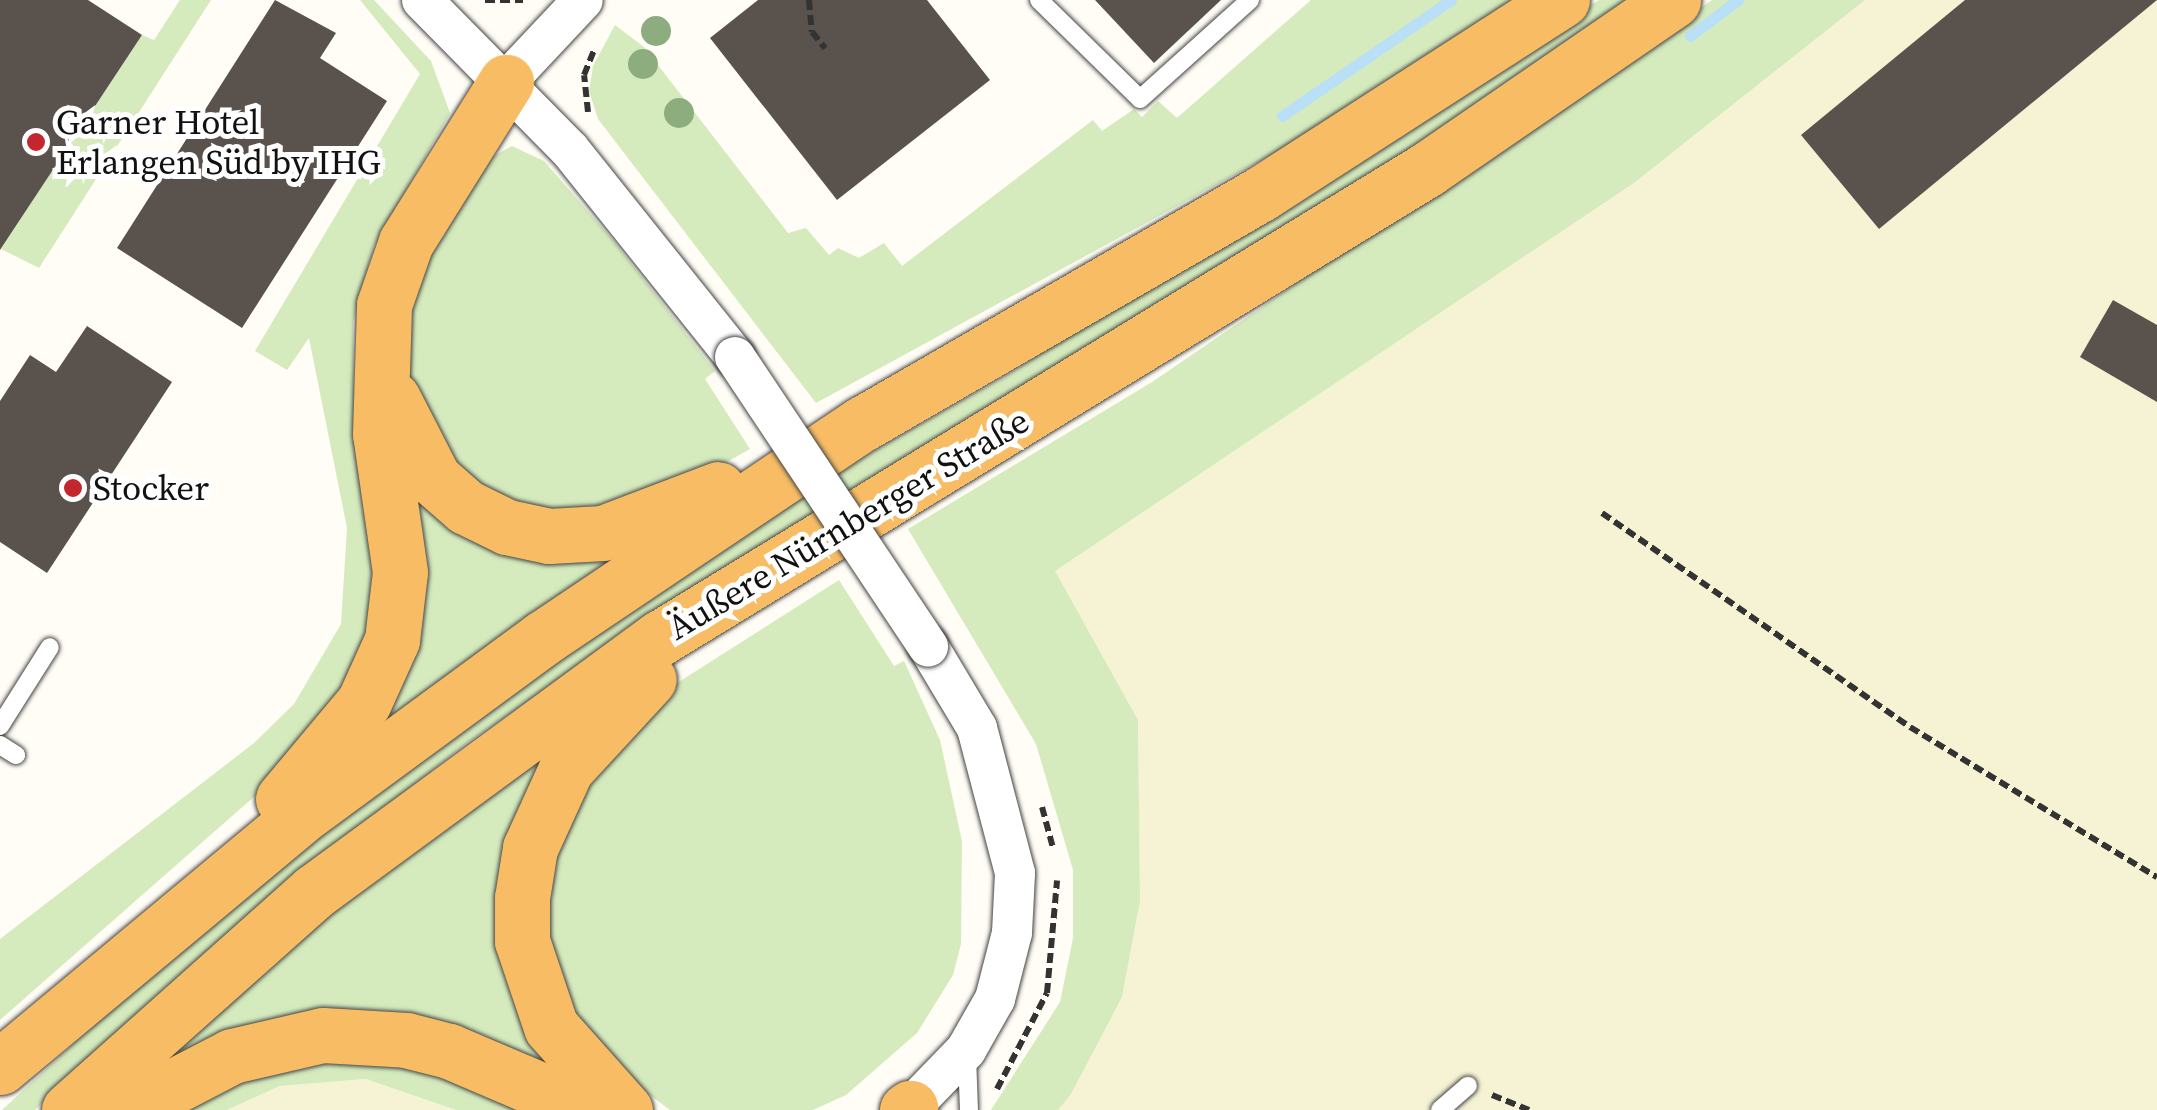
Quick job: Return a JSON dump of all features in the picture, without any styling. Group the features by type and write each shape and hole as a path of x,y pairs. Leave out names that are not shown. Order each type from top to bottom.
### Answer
{"highway":[{"name":"Äußere Nürnberger Straße","path":"0,1067 164,926 424,723 862,424 1262,193 1562,0"},
{"name":"Äußere Nürnberger Straße","path":"69,1110 170,1013 463,777 781,560 1426,170 1673,0"},
{"path":"164,926 335,740 379,674 400,572 380,434 380,362 394,268 506,82"},
{"path":"380,362 404,428 434,479 484,518 549,536 644,521 862,424"},
{"path":"625,1110 572,1058 531,980 522,941 530,848 557,785 594,732 781,560"},
{"path":"128,1110 232,1056 323,1035 406,1040 449,1051 587,1110"}],"street":[{"path":"422,0 506,82 735,357 928,646 977,728 1015,873 1012,933 996,999 966,1050 909,1109"},
{"path":"506,82 574,9"}],"lane":[{"path":"1039,0 1140,98 1250,0"},
{"path":"0,726 50,647"},
{"path":"966,1050 970,1110"},
{"path":"1440,1110 1468,1086"}],"path":[{"path":"485,0 523,0"},
{"path":"808,0 812,32 825,48"},
{"path":"574,9 596,48 582,91 592,121"},
{"path":"1602,513 1910,726 2157,877"},
{"path":"1468,1086 1528,1110"}],"shaded area":[{"path":"1865,0 2157,0 2157,1110 1058,1110 1122,997 1140,900 1138,720 1054,571 1634,183"},
{"path":"367,1079 456,1110 227,1110 280,1086"}],"green space":[{"path":"180,0 211,0 39,268 1,249 142,35 154,40"},
{"path":"360,0 374,0 431,61 450,113 374,246 353,322 354,410 385,593 314,744 0,1020 0,939 254,743 294,704 341,624 347,528 309,338 287,370 255,351 420,74"},
{"path":"1311,0 1514,0 1322,127 816,403 598,119 589,91 593,66 615,25 644,47 788,233 806,228 829,255 838,248 859,258 884,243 902,266 1093,120 1102,131 1134,109 1142,117 1158,101 1177,118"},
{"path":"1599,0 1631,0 1505,91 638,625 466,744 268,898 35,1110 2,1110 252,879 772,509 1009,374"},
{"path":"1712,0 1865,0 1634,183 1055,571 1138,720 1140,901 1122,997 1071,1094 1058,1110 991,1110 1060,1002 1073,938 1073,870 1036,744 908,529 1152,382"},
{"path":"512,146 544,161 612,239 715,371 705,379 750,449 652,504 520,516 425,443 403,355 416,278 483,162"},
{"path":"415,498 619,560 394,718 386,710"},
{"path":"839,580 894,666 904,661 940,740 962,841 961,944 953,975 917,1033 846,1095 813,1110 670,1110 585,1046 538,904 573,790 674,685"},
{"path":"556,738 530,798 565,1077 408,1023 107,1110 323,913"},
{"path":"385,1052 538,1110 456,1110 366,1079 280,1086 227,1110 151,1110 239,1068"}],"building":[{"name":"Garner Hotel Erlangen Süd by IHG","path":"0,0 88,0 142,35 0,250"},
{"path":"275,0 336,33 320,58 387,101 242,328 117,248"},
{"path":"758,0 927,0 990,80 837,200 710,38"},
{"path":"1095,0 1221,0 1154,63"},
{"path":"1965,0 2157,0 1879,229 1801,135"},
{"path":"2113,300 2157,325 2157,402 2080,357"},
{"path":"87,326 172,382 47,573 0,542 0,401 30,355 56,372"}],"waterway":[{"path":"1282,116 1451,0"},
{"path":"1690,36 1738,0"}],"place":[{"name":"Garner Hotel Erlangen Süd by IHG","path":"36,142"},
{"name":"Stocker","path":"73,488"}]}
